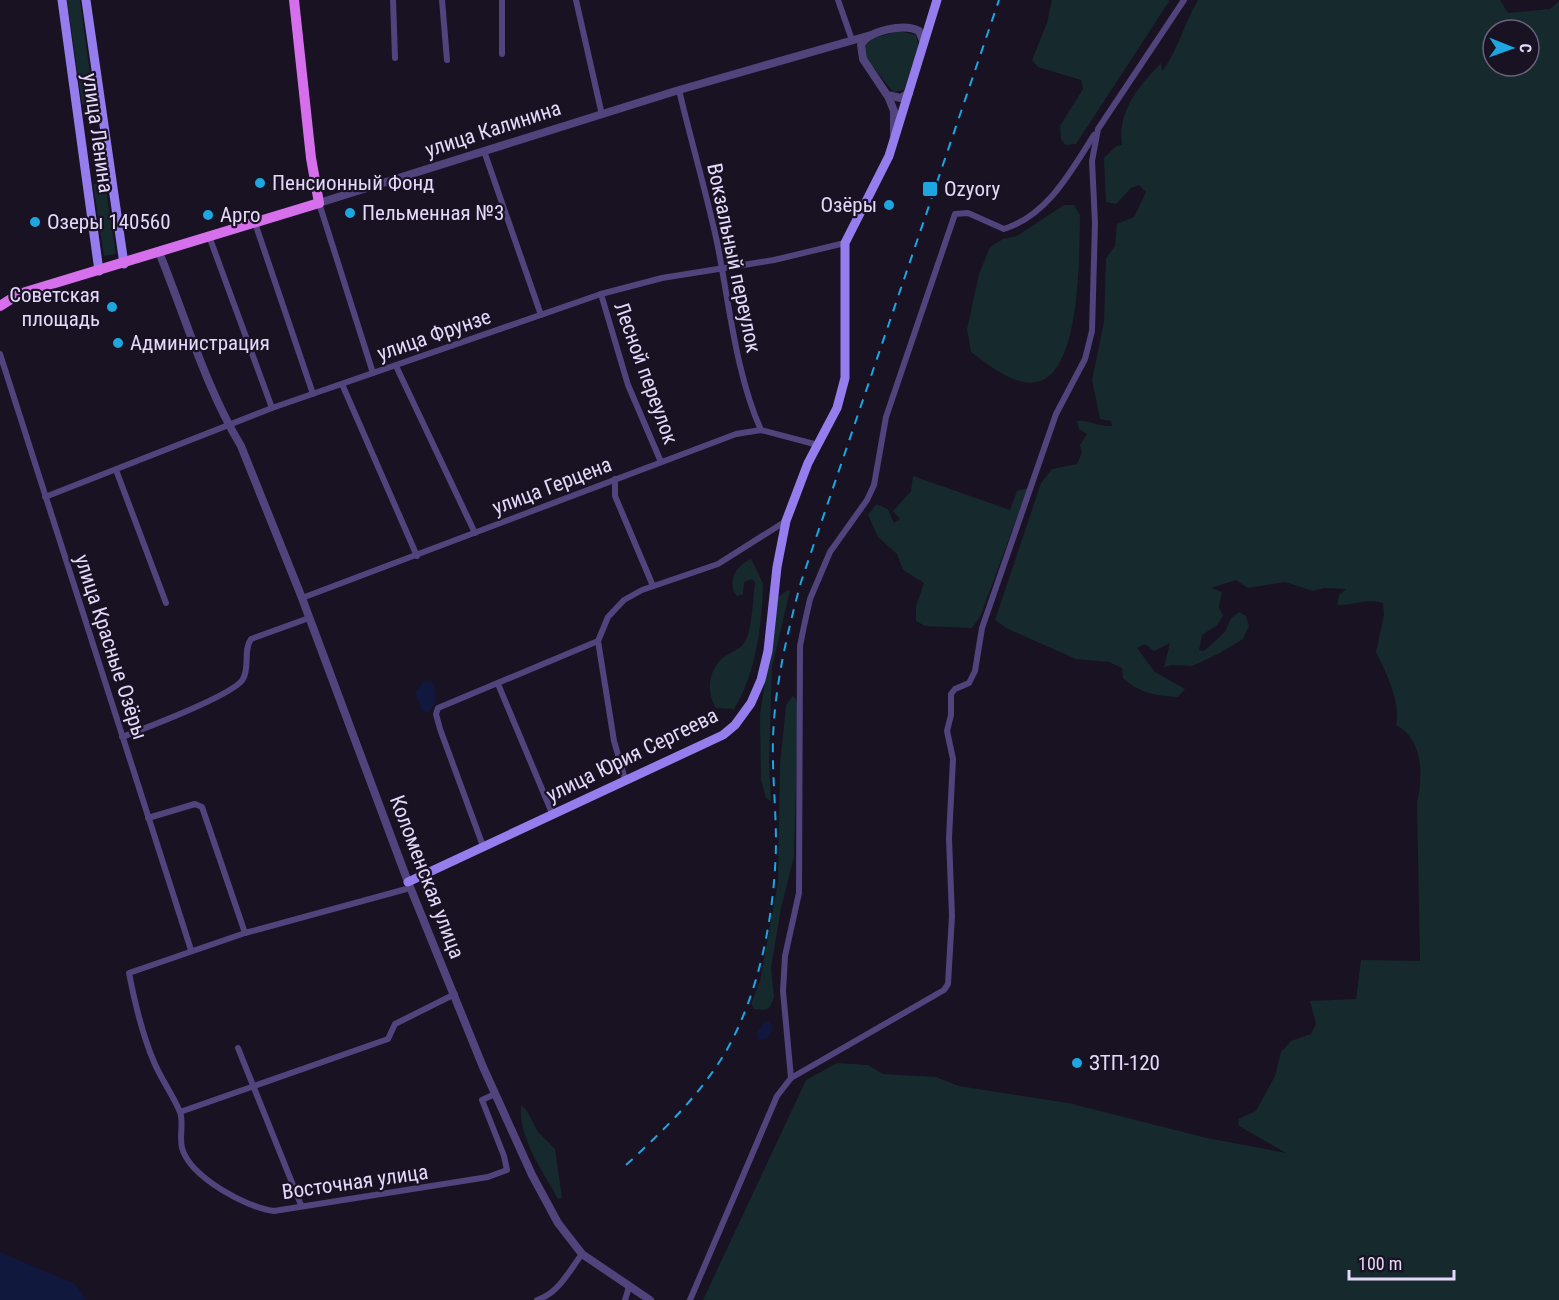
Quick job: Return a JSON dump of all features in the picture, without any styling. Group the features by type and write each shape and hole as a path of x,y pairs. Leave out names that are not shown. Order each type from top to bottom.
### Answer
{"main road":[{"name":"улица Ленина","path":"62,0 99,272"},
{"name":"улица Ленина","path":"86,0 124,264"},
{"path":"294,0 311,158 319,203"},
{"path":"909,93 937,0"},
{"name":"улица Юрия Сергеева","path":"409,885 552,813 723,735 735,725 751,703 761,680 768,651 777,567 786,521 808,463 837,408 845,378 845,243 868,201 894,140 909,93"},
{"name":"улица Калинина","path":"159,252 319,203"},
{"path":"97,257 105,263 117,261 121,250"},
{"path":"0,306 20,294 159,252"}],"street":[{"path":"393,0 395,58"},
{"path":"442,0 447,60"},
{"path":"502,0 502,54"},
{"path":"576,0 602,115"},
{"path":"838,0 852,40"},
{"path":"791,1078 783,991 785,956 799,893 800,646 810,599 830,552 867,500 874,484 886,417 956,214 968,213 1004,229 1018,225 1033,215 1055,192 1184,0"},
{"path":"862,59 861,45 871,35 909,27 923,35 924,48"},
{"name":"улица Калинина","path":"319,203 679,90 871,35"},
{"path":"840,44 852,46 887,95 894,111 894,140"},
{"name":"Вокзальный переулок","path":"679,90 717,243 739,361 752,410 761,430"},
{"path":"887,95 897,99 909,93"},
{"path":"690,1300 777,1096 791,1078 944,990 948,984 952,916 948,837 953,759 947,731 951,715 951,694 955,689 969,683 975,671 982,628 1056,414 1085,359 1092,331 1095,223 1092,161 1098,129"},
{"path":"484,152 541,315"},
{"path":"319,203 373,373"},
{"path":"255,223 313,394"},
{"path":"209,236 272,408"},
{"name":"улица Фрунзе","path":"45,497 229,427 272,408 601,294 662,278 774,260 845,243"},
{"name":"Коломенская улица","path":"159,252 229,427 241,446 302,598 409,885 495,1094 546,1203 582,1254 650,1300"},
{"name":"Лесной переулок","path":"601,294 628,385 661,462"},
{"name":"улица Красные Озёры","path":"0,354 191,950"},
{"path":"396,366 475,533"},
{"path":"342,384 417,556"},
{"name":"улица Герцена","path":"302,598 736,434 761,430 818,445"},
{"path":"116,470 166,603"},
{"path":"615,479 615,496 653,586"},
{"path":"626,779 614,741 597,641 608,617 615,608 642,590 718,564 786,521"},
{"path":"122,736 183,713 237,684 245,672 251,639 309,618"},
{"path":"483,846 440,729 436,714 438,708 597,641"},
{"path":"498,684 552,813"},
{"path":"148,818 195,804 202,807 245,933"},
{"name":"улица Юрия Сергеева","path":"129,973 245,933 409,885"},
{"name":"Восточная улица","path":"129,973 136,1012 153,1061 180,1112 181,1146 185,1156 204,1175 249,1206 274,1211 301,1205 436,1187 502,1174 507,1170 504,1156 482,1100 495,1094"},
{"path":"180,1112 388,1039 395,1024 455,994"},
{"path":"238,1048 301,1205"},
{"path":"537,1300 546,1297 563,1282 582,1254"},
{"path":"625,1300 629,1287"}],"green space":[{"path":"67,0 80,0 94,103 82,105"},
{"path":"1052,0 1170,0 1076,144 1066,145 1061,140 1060,126 1083,89 1081,80 1038,67 1032,60 1047,23"},
{"path":"1198,0 1500,0 1508,13 1550,9 1559,1 1559,1300 703,1300 806,1080 837,1063 868,1065 883,1074 936,1077 959,1086 1068,1103 1207,1138 1286,1153 1239,1126 1238,1119 1256,1111 1275,1076 1281,1052 1291,1041 1311,1034 1316,1024 1310,1001 1356,999 1361,960 1420,961 1417,803 1420,782 1419,760 1412,740 1396,725 1395,697 1376,652 1384,615 1383,603 1370,601 1337,605 1339,595 1346,589 1324,588 1313,591 1285,582 1248,588 1236,580 1211,588 1222,592 1219,607 1223,616 1217,625 1202,635 1199,650 1204,651 1225,632 1231,618 1239,612 1246,616 1249,626 1243,639 1192,666 1164,667 1170,643 1154,651 1145,644 1137,648 1155,672 1185,689 1178,697 1156,695 1142,690 1123,678 1122,668 1109,662 1076,659 1006,628 995,620 1041,483 1052,469 1077,464 1082,453 1080,445 1087,434 1079,429 1077,421 1112,426 1111,421 1100,419 1092,380 1104,322 1106,258 1115,246 1117,224 1134,217 1146,192 1139,185 1131,188 1116,204 1106,202 1104,158 1116,146 1122,145 1123,121 1131,100 1161,63 1162,71 1177,46"},
{"path":"900,31 916,35 919,46 904,90 893,92 867,59 864,47 873,38"},
{"path":"105,183 116,254 104,256 93,184"},
{"path":"1064,205 1074,205 1080,215 1078,281 1070,334 1063,357 1052,374 1037,382 1019,381 993,368 971,352 967,329 979,274 990,247 1003,239 1017,236"},
{"path":"913,476 1010,510 1017,491 1028,488 980,617 972,628 925,626 916,621 916,606 924,583 903,570 897,554 878,537 868,515 876,504 888,509 894,523 900,519 893,511 911,491"},
{"path":"751,559 763,584 761,616 753,665 734,709 716,708 710,688 712,674 719,662 744,644 750,628 755,583 752,579 744,582 743,594 737,596 732,585 734,574 741,565"},
{"path":"790,591 772,667 769,760 771,801 766,798 761,780 760,714 778,597"},
{"path":"793,696 798,707 794,857 781,908 771,968 774,997 770,1007 765,1010 754,1009 751,1004 760,981 778,882 780,764 786,705"},
{"path":"521,1105 527,1111 538,1132 555,1149 562,1198 558,1199 527,1142 523,1130"}],"water":[{"path":"424,681 432,682 435,694 435,702 428,712 422,711 415,692"},
{"path":"770,1021 772,1031 767,1038 758,1040 757,1032 765,1022"},
{"path":"0,1252 75,1284 86,1300 0,1300"}],"railway":[{"path":"626,1165 680,1112 704,1084 725,1053 748,1005 763,951 773,896 776,843 774,718 779,679 791,621 801,582 999,0"}],"place":[{"name":"Пенсионный Фонд","path":"260,183"},
{"name":"Ozyory","path":"930,189"},
{"name":"Озёры","path":"889,205"},
{"name":"Пельменная №3","path":"350,213"},
{"name":"Арго","path":"208,215"},
{"name":"Озеры 140560","path":"35,222"},
{"name":"Советская площадь","path":"112,307"},
{"name":"Администрация","path":"118,343"},
{"name":"ЗТП-120","path":"1077,1063"}]}
